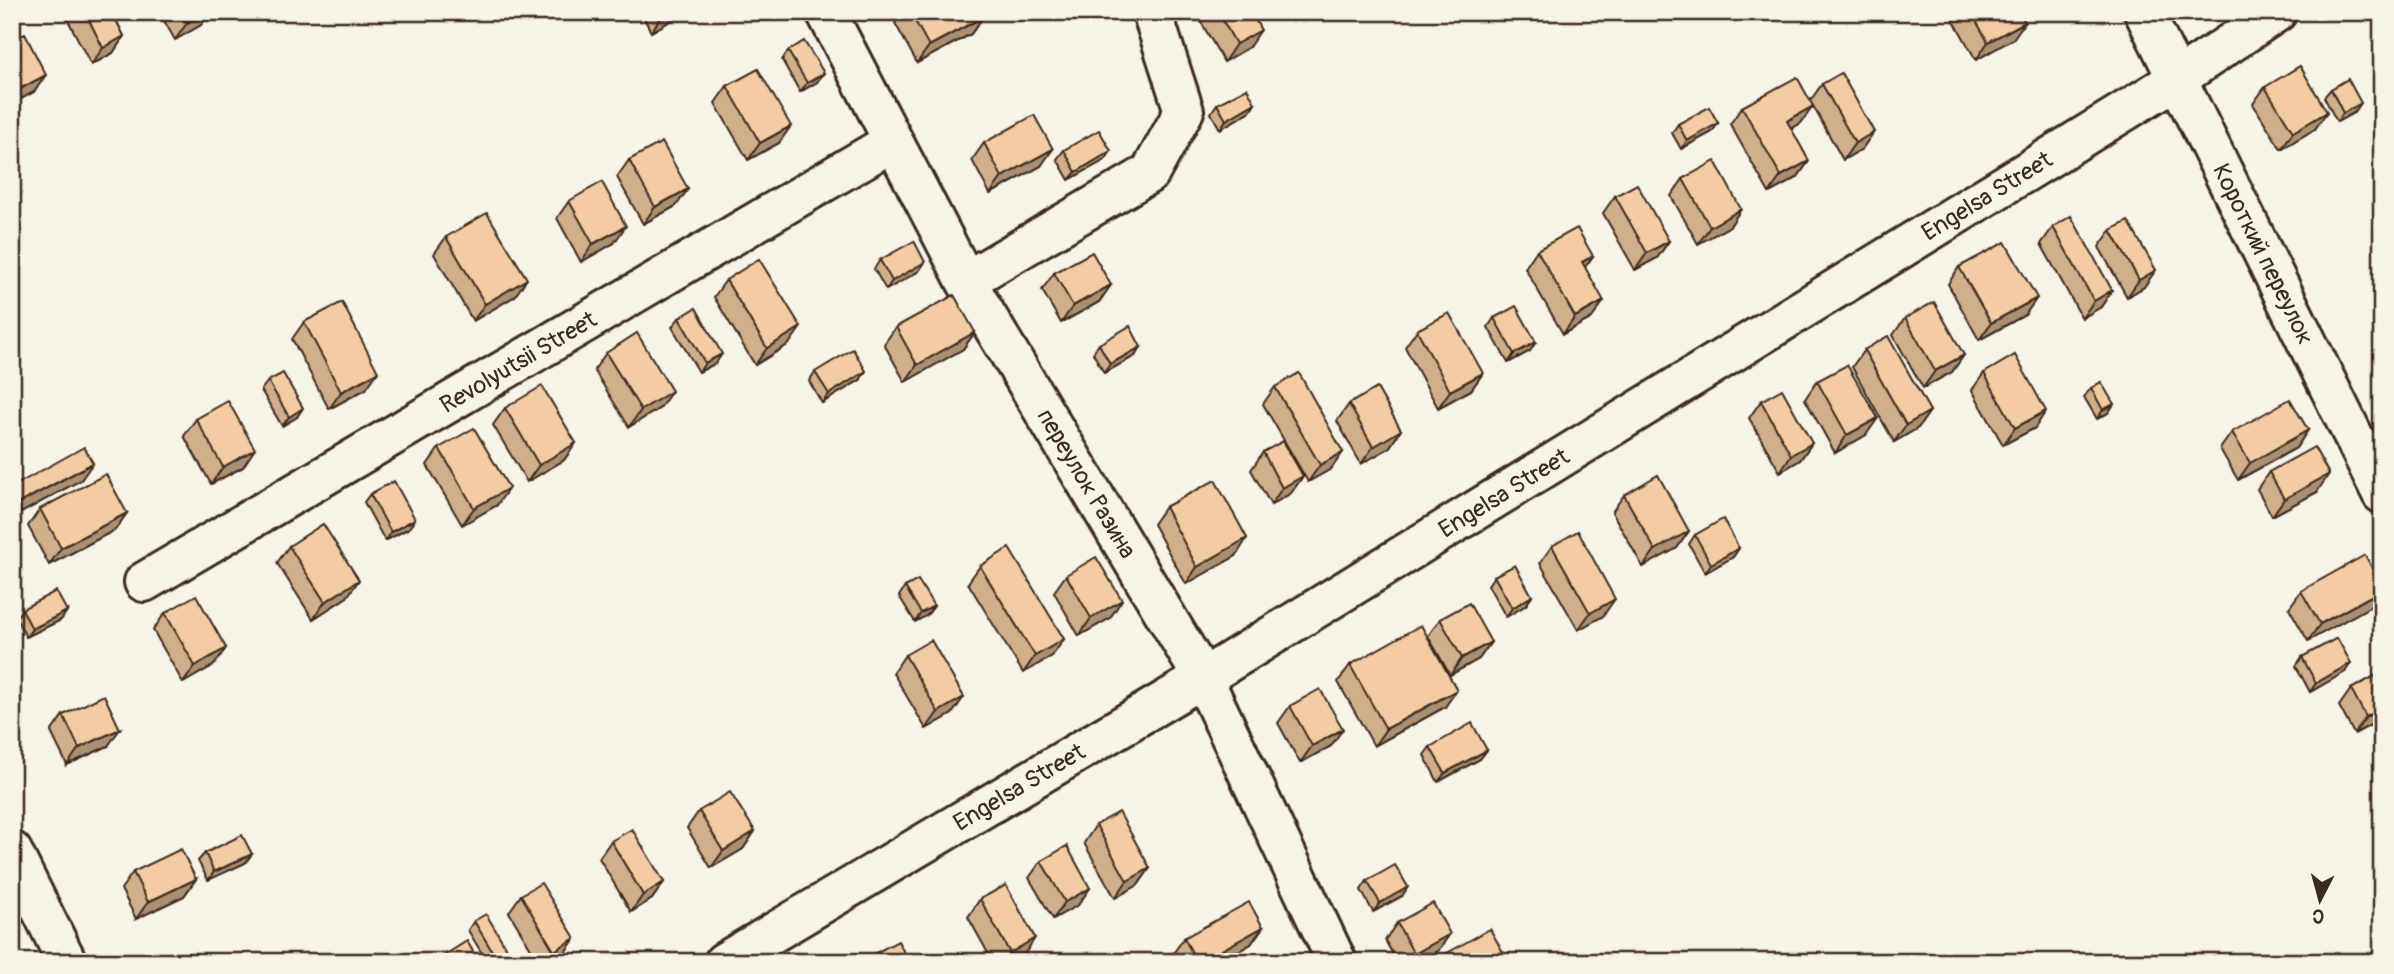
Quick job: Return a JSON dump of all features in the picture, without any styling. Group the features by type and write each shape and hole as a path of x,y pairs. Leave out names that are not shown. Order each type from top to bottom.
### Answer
{"street":[{"name":"переулок Разина","path":"826,12 966,281 1203,678 1337,962"},
{"path":"966,281 1150,173 1184,111 1152,12"},
{"name":"Короткий переулок","path":"2144,12 2382,494"},
{"name":"Engelsa Street","path":"724,962 1203,678 2177,79 2277,12"},
{"name":"Revolyutsii Street","path":"144,582 892,142"},
{"path":"12,851 67,962"}],"building":[{"path":"85,12 112,12 124,36 103,48"},
{"path":"181,12 206,12 187,23"},
{"path":"910,12 980,12 983,17 929,46"},
{"path":"1218,12 1251,12 1261,30 1236,44"},
{"path":"1971,12 2019,12 2025,22 1988,42"},
{"path":"25,34 46,75 12,93 12,40"},
{"path":"804,41 824,73 807,83 788,51"},
{"path":"2300,66 2327,112 2293,132 2265,87"},
{"path":"758,69 791,126 760,143 727,86"},
{"path":"1841,73 1874,132 1855,143 1822,84"},
{"path":"1797,77 1813,106 1787,121 1809,161 1781,176 1742,107"},
{"path":"2348,79 2361,103 2343,113 2331,89"},
{"path":"1247,88 1255,103 1226,120 1217,104"},
{"path":"1709,107 1718,123 1687,141 1678,124"},
{"path":"1034,115 1053,149 1002,177 984,143"},
{"path":"1099,130 1111,151 1076,172 1064,150"},
{"path":"662,142 688,189 655,207 629,160"},
{"path":"1715,161 1741,209 1710,227 1683,179"},
{"path":"602,182 626,226 593,244 569,201"},
{"path":"1637,184 1669,241 1647,253 1615,196"},
{"path":"487,213 527,279 485,304 446,237"},
{"path":"2071,216 2112,290 2094,301 2053,227"},
{"path":"2128,221 2156,270 2139,280 2111,230"},
{"path":"1577,228 1593,256 1582,262 1604,301 1575,317 1537,250"},
{"path":"914,241 925,262 892,281 880,260"},
{"path":"2005,242 2037,298 1991,323 1959,267"},
{"path":"1092,252 1111,285 1073,306 1054,273"},
{"path":"759,259 801,327 767,348 726,280"},
{"path":"954,295 975,332 917,365 896,327"},
{"path":"342,302 378,372 341,392 304,322"},
{"path":"1934,302 1964,355 1935,371 1905,318"},
{"path":"1516,306 1536,342 1514,354 1494,318"},
{"path":"696,308 722,354 705,363 679,318"},
{"path":"1449,313 1483,373 1450,391 1417,330"},
{"path":"1130,326 1141,347 1110,364 1099,344"},
{"path":"637,333 672,391 641,410 606,353"},
{"path":"1888,336 1930,411 1906,425 1864,350"},
{"path":"853,349 866,371 829,394 815,372"},
{"path":"2015,355 2046,411 2015,428 1984,373"},
{"path":"1847,365 1878,418 1847,435 1817,381"},
{"path":"283,373 303,408 289,417 268,381"},
{"path":"1299,373 1343,452 1320,465 1275,387"},
{"path":"2101,382 2114,404 2103,410 2091,388"},
{"path":"542,386 576,443 539,465 505,408"},
{"path":"1377,388 1401,430 1373,447 1349,404"},
{"path":"1782,389 1812,443 1791,455 1761,401"},
{"path":"2290,399 2308,430 2250,463 2232,432"},
{"path":"228,401 255,449 223,467 196,419"},
{"path":"474,428 509,488 474,508 439,448"},
{"path":"1283,441 1303,476 1282,488 1263,452"},
{"path":"84,447 93,463 12,507 12,487"},
{"path":"2314,447 2329,474 2284,499 2269,472"},
{"path":"106,474 127,513 61,548 40,509"},
{"path":"1658,475 1689,531 1655,550 1624,495"},
{"path":"1215,480 1247,538 1197,567 1165,507"},
{"path":"394,481 415,519 391,532 370,494"},
{"path":"1723,519 1739,548 1711,564 1695,535"},
{"path":"323,524 359,580 325,602 289,546"},
{"path":"1578,531 1615,599 1590,613 1552,546"},
{"path":"1009,548 1064,639 1035,656 980,566"},
{"path":"2365,555 2382,590 2320,624 2301,591"},
{"path":"1096,557 1122,600 1091,618 1066,575"},
{"path":"1515,565 1532,596 1512,608 1494,576"},
{"path":"918,580 934,606 921,613 905,587"},
{"path":"56,591 67,611 32,629 22,609"},
{"path":"196,595 226,648 195,666 165,613"},
{"path":"1469,603 1491,642 1462,658 1440,619"},
{"path":"1421,625 1457,690 1386,729 1350,665"},
{"path":"2337,638 2351,663 2316,683 2302,657"},
{"path":"931,640 964,697 938,712 905,655"},
{"path":"2382,672 2382,709 2366,717 2351,689"},
{"path":"1320,689 1343,729 1312,746 1290,706"},
{"path":"104,695 120,729 79,748 63,715"},
{"path":"1472,723 1487,750 1445,773 1430,747"},
{"path":"730,792 755,831 723,851 699,811"},
{"path":"1119,812 1150,868 1127,881 1096,825"},
{"path":"632,829 664,882 643,895 611,841"},
{"path":"242,835 252,854 214,872 205,853"},
{"path":"1067,846 1090,888 1065,902 1041,861"},
{"path":"181,849 196,879 148,902 133,872"},
{"path":"1395,865 1408,887 1380,903 1367,881"},
{"path":"541,883 575,938 554,951 521,895"},
{"path":"1006,885 1035,938 1010,953 980,899"},
{"path":"1249,902 1263,927 1197,962 1184,938"},
{"path":"1433,903 1450,934 1414,954 1397,923"},
{"path":"486,914 507,949 495,956 474,921"},
{"path":"1490,929 1508,961 1431,962"},
{"path":"467,941 479,962 442,962 440,958"},
{"path":"898,941 909,962 871,962 868,957"}]}
